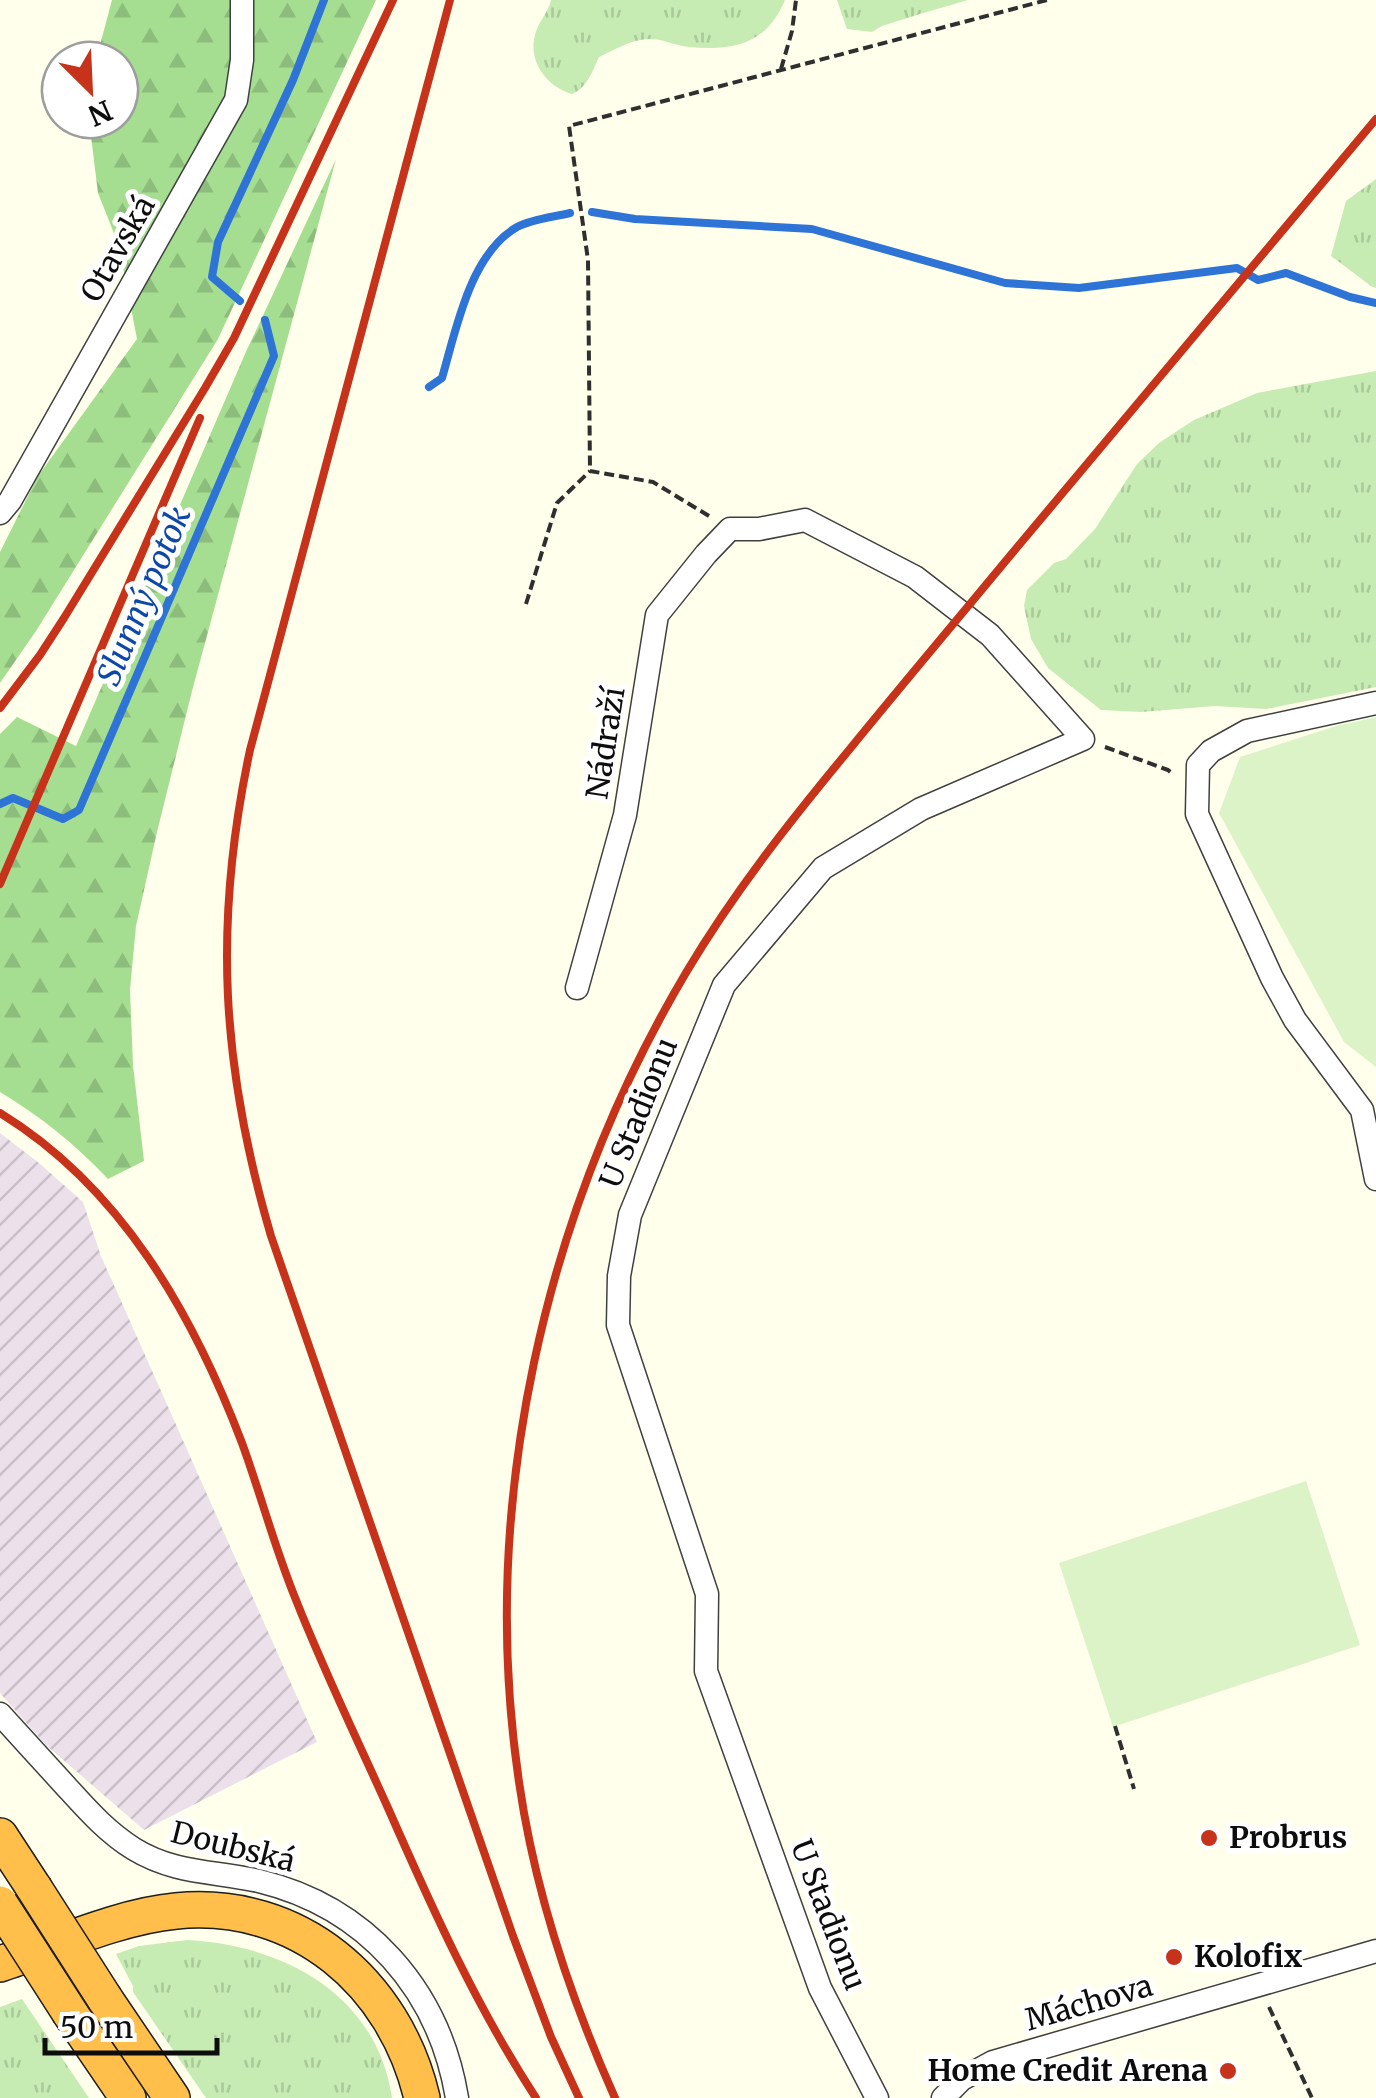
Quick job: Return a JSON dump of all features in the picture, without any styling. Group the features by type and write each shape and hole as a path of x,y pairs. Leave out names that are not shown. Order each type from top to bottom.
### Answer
{"highway":[{"path":"0,1836 171,2097"},
{"path":"0,1904 128,2098"},
{"path":"0,1964 151,1914 202,1910 240,1914 276,1924 322,1947 378,1999 404,2042 422,2098"},
{"path":"0,1981 113,1926"},
{"path":"404,2042 411,2098"}],"street":[{"name":"Otavská","path":"0,514 236,100 242,60 242,0"},
{"path":"730,529 760,529 805,520 915,577 990,635 1084,739"},
{"name":"Nádraží","path":"576,988 625,815 657,615 730,529"},
{"path":"1376,703 1247,731 1211,751 1198,765 1196,795 1197,814 1272,978 1295,1020 1362,1110 1376,1179"},
{"name":"U Stadionu","path":"878,2098 820,1988 706,1671 707,1594 618,1325 619,1276 630,1215 724,984 824,868 921,809 1084,739"},
{"name":"Doubská","path":"0,1714 102,1826 134,1849 161,1863 198,1873 254,1880 291,1890 334,1910 360,1930 402,1970 422,1996 454,2076 457,2098"},
{"name":"Máchova","path":"943,2098 962,2079 993,2062 1376,1950"}],"path":[{"path":"781,69 796,0"},
{"path":"526,604 557,503 590,471 588,260 569,126 1048,0"},
{"path":"590,471 653,482 730,529"},
{"path":"1084,739 1168,770 1196,795"},
{"path":"1116,1726 1134,1790"},
{"path":"1258,1985 1312,2098"}],"shaded area":[{"path":"0,1133 83,1202 101,1256 317,1742 144,1830 46,1745 0,1693"}],"green space":[{"path":"112,0 376,0 218,339 0,683 0,552 38,476 137,339 119,246 98,193 91,140 140,140 140,40 101,40"},
{"path":"551,0 785,0 769,26 747,42 720,48 650,39 623,45 599,57 585,84 572,94 553,85 536,60 534,40"},
{"path":"837,0 968,0 872,32 847,29"},
{"path":"336,159 192,691 136,926 130,990 133,1065 144,1161 108,1179 57,1132 0,1092 0,734 17,717 76,746 245,354"},
{"path":"1376,179 1376,288 1331,256 1346,201"},
{"path":"1376,371 1376,687 1266,709 1215,706 1141,712 1101,710 1048,668 1031,639 1024,606 1027,590 1095,529 1137,464 1159,443 1194,420 1257,393"},
{"path":"1376,717 1376,1067 1344,1042 1219,813 1240,757"},
{"path":"1306,1481 1360,1645 1113,1727 1059,1563"},
{"path":"187,1940 257,1952 320,1982 346,2004 367,2030 383,2062 392,2098 206,2098 133,1992 116,1954 139,1946"},
{"path":"22,1999 89,2098 0,2098 0,2007"}],"waterway":[{"name":"Slunný potok","path":"240,301 212,277 218,242 293,80 324,0"},
{"path":"592,212 635,219 812,229 1005,283 1079,288 1237,268 1258,280 1286,273 1376,303"},
{"path":"429,387 442,378 459,316 487,255 517,227 570,213"},
{"name":"Slunný potok","path":"0,804 13,798 63,819 79,810 274,356 265,320"}],"railway":[{"path":"0,708 64,618 234,338 393,0"},
{"path":"450,0 250,750 231,875 228,994 241,1113 271,1236 513,1936 579,2098"},
{"path":"615,2098 569,1983 534,1864 519,1782 509,1677 508,1572 516,1467 534,1363 560,1260 595,1160 637,1063 687,971 764,857 909,677 1376,119"},
{"path":"0,884 200,418"},
{"path":"0,1113 43,1143 82,1178 117,1216 176,1301 222,1395 307,1626 421,1883 474,1992 536,2098"}],"place":[{"name":"Probrus","path":"1209,1838"},
{"name":"Kolofix","path":"1174,1957"},
{"name":"Home Credit Arena","path":"1228,2071"}]}
